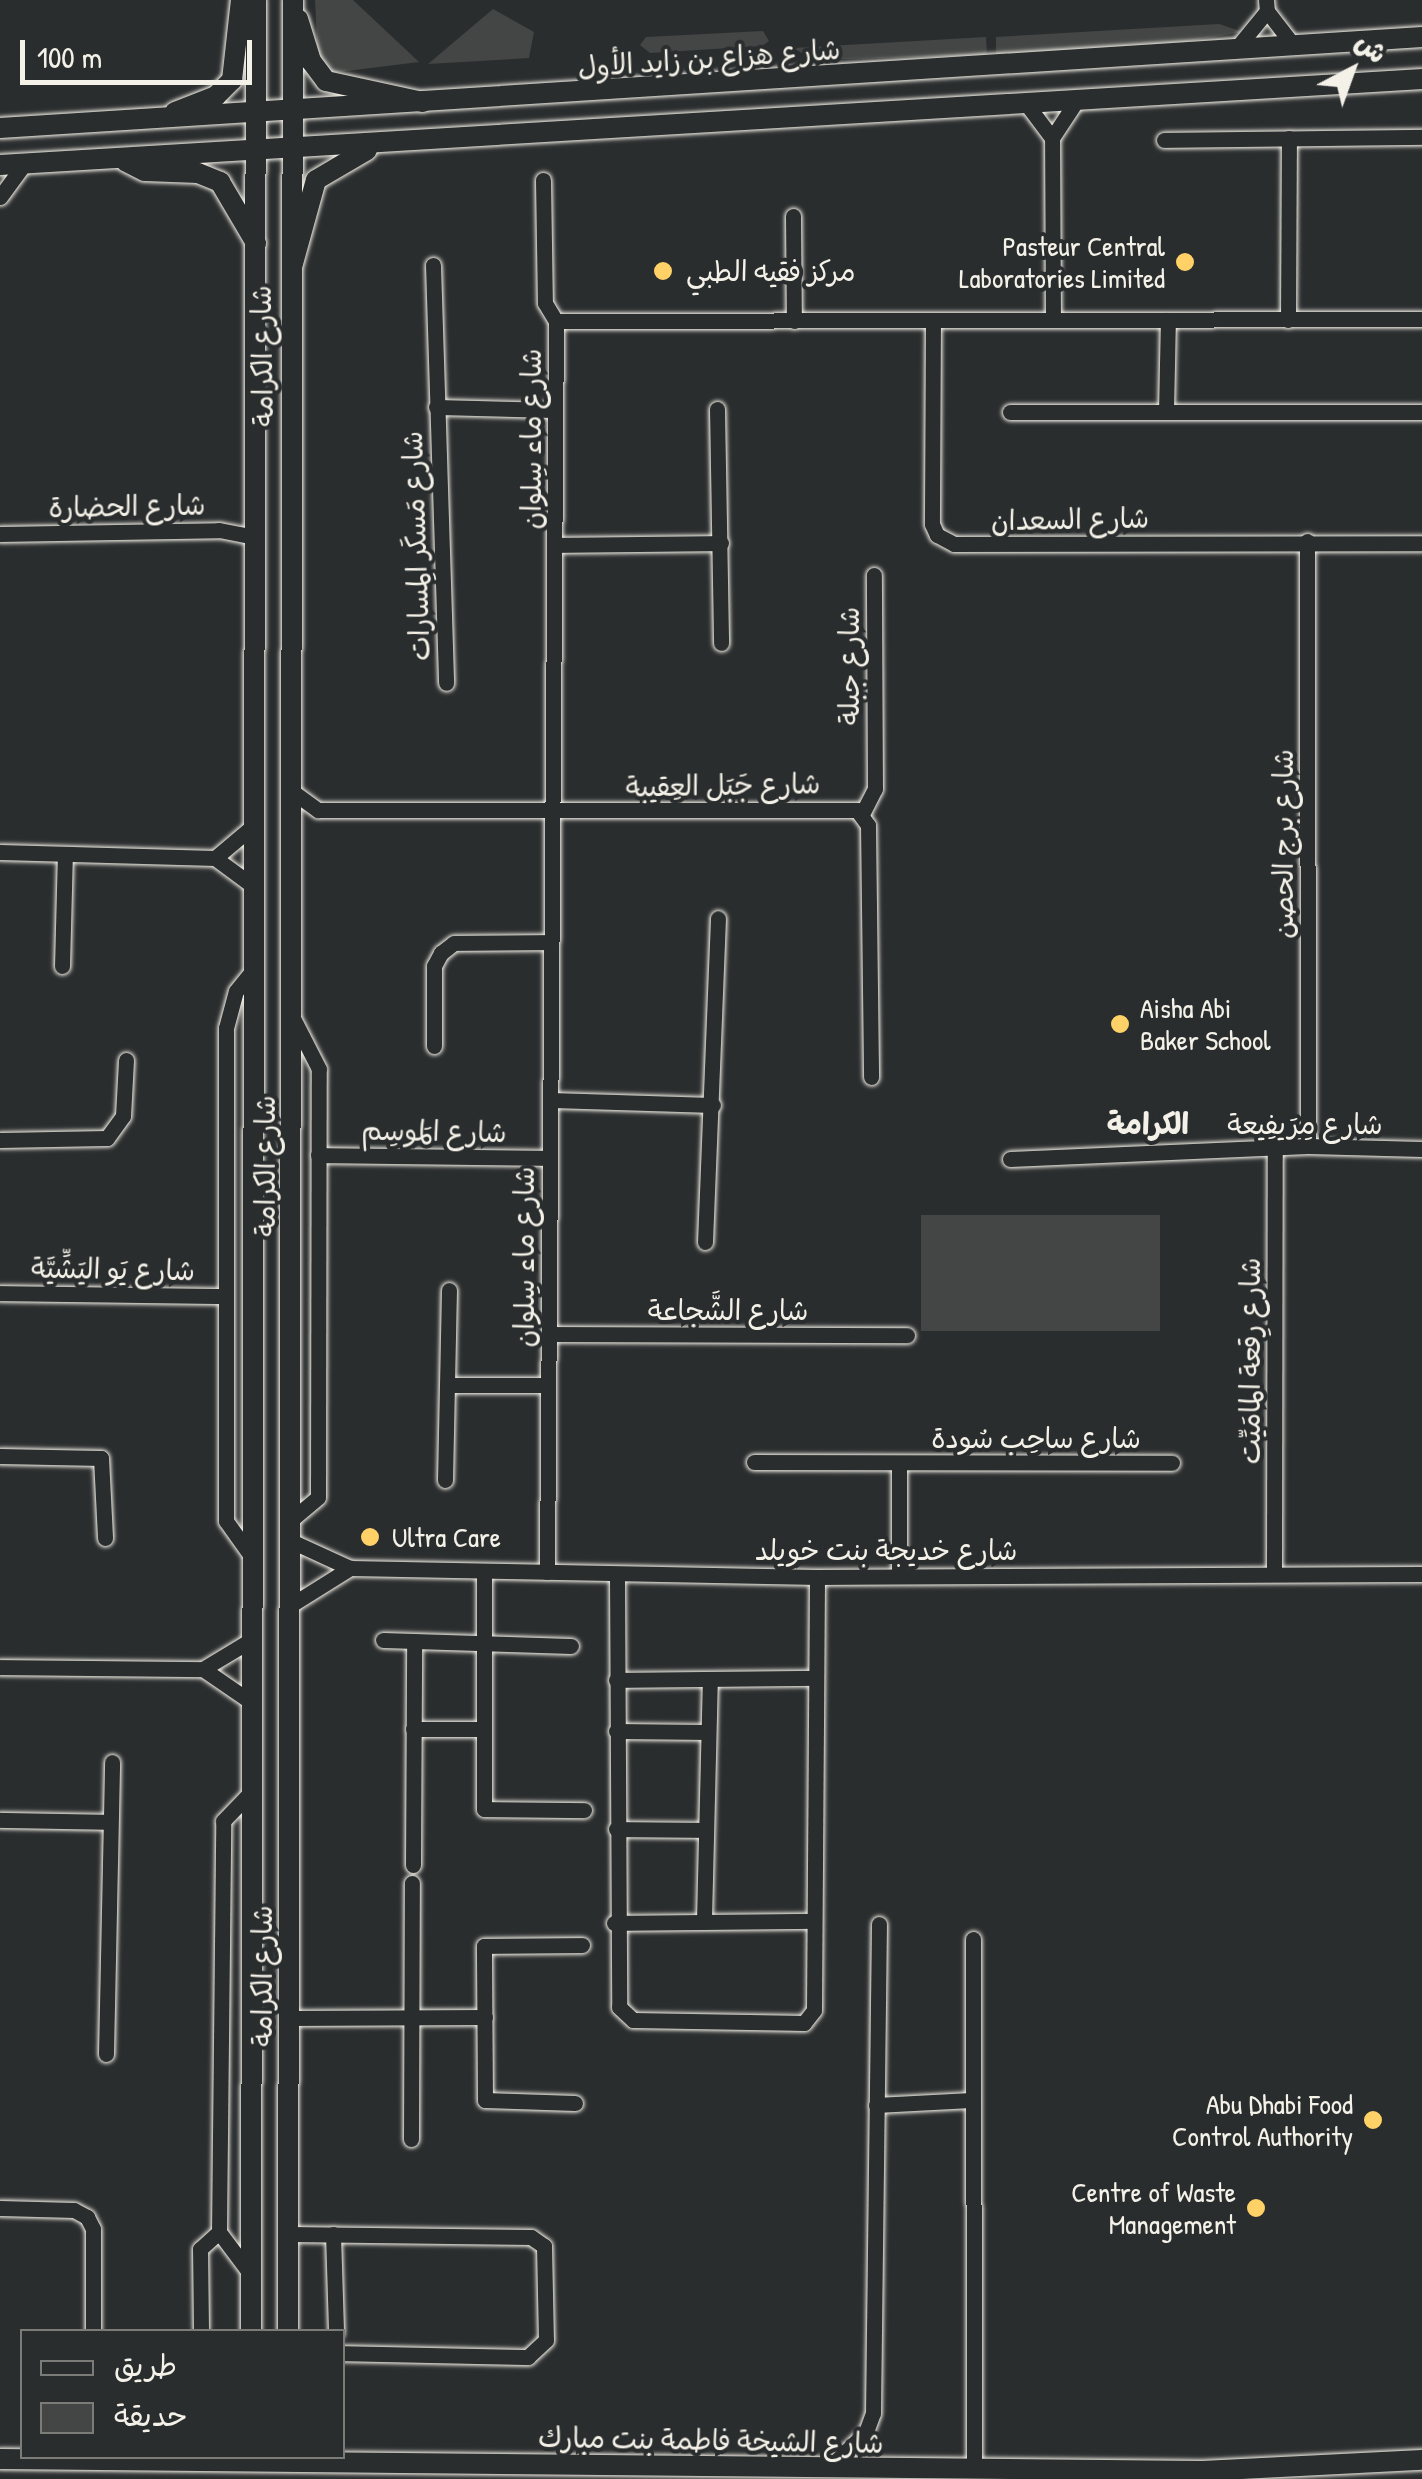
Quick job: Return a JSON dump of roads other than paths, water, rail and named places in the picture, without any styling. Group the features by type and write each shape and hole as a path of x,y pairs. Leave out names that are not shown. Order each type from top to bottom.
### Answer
{"main road":[{"path":"168,117 216,96 232,80 240,0"},
{"name":"شارع الكرامة","path":"251,2329 256,0"},
{"path":"293,4 311,61 326,81 350,90 396,92 430,106"},
{"name":"شارع الكرامة","path":"288,2329 293,792 288,273 293,4"},
{"name":"شارع هزاع بن زايد الأول","path":"0,128 430,106 1422,37"},
{"path":"0,165 1422,79"},
{"path":"288,273 303,243 316,180 376,144"},
{"path":"122,158 146,171 198,173 220,182 257,244"},
{"path":"345,2449 392,2462"},
{"name":"شارع الشيخة فاطمة بنت مبارك","path":"192,2459 249,2466 392,2462 1202,2471 1422,2460"}],"street":[{"path":"1234,51 1267,6 1294,46"},
{"path":"1053,320 1052,138 1078,100"},
{"path":"1026,102 1052,138"},
{"path":"1164,140 1422,137"},
{"path":"1288,320 1289,138"},
{"path":"0,197 25,164"},
{"path":"543,180 544,303 556,321"},
{"path":"792,216 794,320"},
{"name":"شارع مَسكَر المِسارات","path":"434,265 446,682"},
{"name":"شارع السعدان","path":"932,320 937,536 968,544 1422,543"},
{"path":"1166,412 1168,320"},
{"name":"شارع ماء سِلوان","path":"547,1572 556,321 1422,320"},
{"name":"شارع مَسكَر المِسارات","path":"436,407 554,410"},
{"path":"718,409 721,644"},
{"path":"1010,412 1422,412"},
{"name":"شارع الحضارة","path":"0,534 219,530 254,537"},
{"name":"شارع برج الحصن","path":"1307,541 1308,1146"},
{"path":"556,545 721,542"},
{"name":"شارع جبلة","path":"862,814 874,788 874,575"},
{"path":"293,792 318,810 293,835"},
{"name":"شارع جَبَل العِقيبة","path":"318,810 850,808 862,814"},
{"path":"862,814 868,831 871,1077"},
{"path":"216,858 253,826"},
{"path":"0,852 216,858 253,886"},
{"path":"62,966 65,855"},
{"path":"705,1242 718,918"},
{"path":"434,1046 434,966 441,953 454,944 551,942"},
{"path":"251,1556 226,1522 226,1028 236,991 253,970"},
{"path":"291,1531 318,1497 320,1068 292,1018"},
{"path":"0,1140 107,1138 123,1116 126,1060"},
{"path":"551,1100 713,1106"},
{"name":"شارع مِرَيفِيعة","path":"1010,1159 1308,1146 1422,1149"},
{"name":"شارع رِقعة المامَيِّت","path":"1274,1574 1276,1148"},
{"name":"شارع المَوسِم","path":"318,1154 549,1158"},
{"path":"445,1480 450,1290"},
{"name":"شارع يَو اليَشِّيَّة","path":"0,1293 226,1296"},
{"name":"شارع الشَّجاعة","path":"549,1334 907,1335"},
{"path":"448,1385 547,1385"},
{"path":"0,1456 101,1458 106,1538"},
{"name":"شارع ساحِب سُودة","path":"754,1462 1172,1463"},
{"name":"شارع ساحِب سُودة","path":"899,1576 900,1462"},
{"name":"شارع خديجة بنت خويلد","path":"291,1531 350,1568 816,1577 1422,1574"},
{"path":"291,1605 350,1568"},
{"path":"484,1571 484,1809 584,1810"},
{"path":"617,1575 614,1923 624,2016 804,2023 814,2010 816,1577"},
{"path":"0,1667 203,1669 251,1640"},
{"path":"382,1640 570,1646"},
{"path":"413,1865 414,1641"},
{"path":"203,1669 251,1702"},
{"path":"616,1680 815,1678"},
{"path":"704,1920 710,1679"},
{"path":"413,1729 483,1729"},
{"path":"616,1731 708,1732"},
{"path":"106,2054 112,1762"},
{"path":"250,2272 219,2232 223,1821 251,1792"},
{"path":"0,1820 110,1822"},
{"path":"616,1830 705,1830"},
{"path":"410,2138 412,1884"},
{"path":"614,1923 813,1921"},
{"path":"828,2469 866,2432 873,2413 879,1924"},
{"path":"973,1939 974,2470"},
{"path":"575,2103 485,2100 484,1946 582,1944"},
{"path":"290,2018 484,2017"},
{"path":"876,2105 972,2100"},
{"path":"0,2208 74,2210 87,2218 93,2229 93,2329"},
{"path":"201,2328 200,2250 219,2232"},
{"path":"289,2234 531,2236 549,2258 546,2340 528,2357 345,2354"},
{"path":"333,2234 336,2329"}],"place":[{"name":"Pasteur Central Laboratories Limited","path":"1185,262"},
{"name":"مركز فقيه الطبي","path":"663,271"},
{"name":"Aisha Abi Baker School","path":"1120,1024"},
{"name":"Ultra Care","path":"370,1537"},
{"name":"Abu Dhabi Food Control Authority","path":"1373,2120"},
{"name":"Centre of Waste Management","path":"1256,2208"}],"district":[{"name":"الكرامة","path":"1148,1123"}]}
